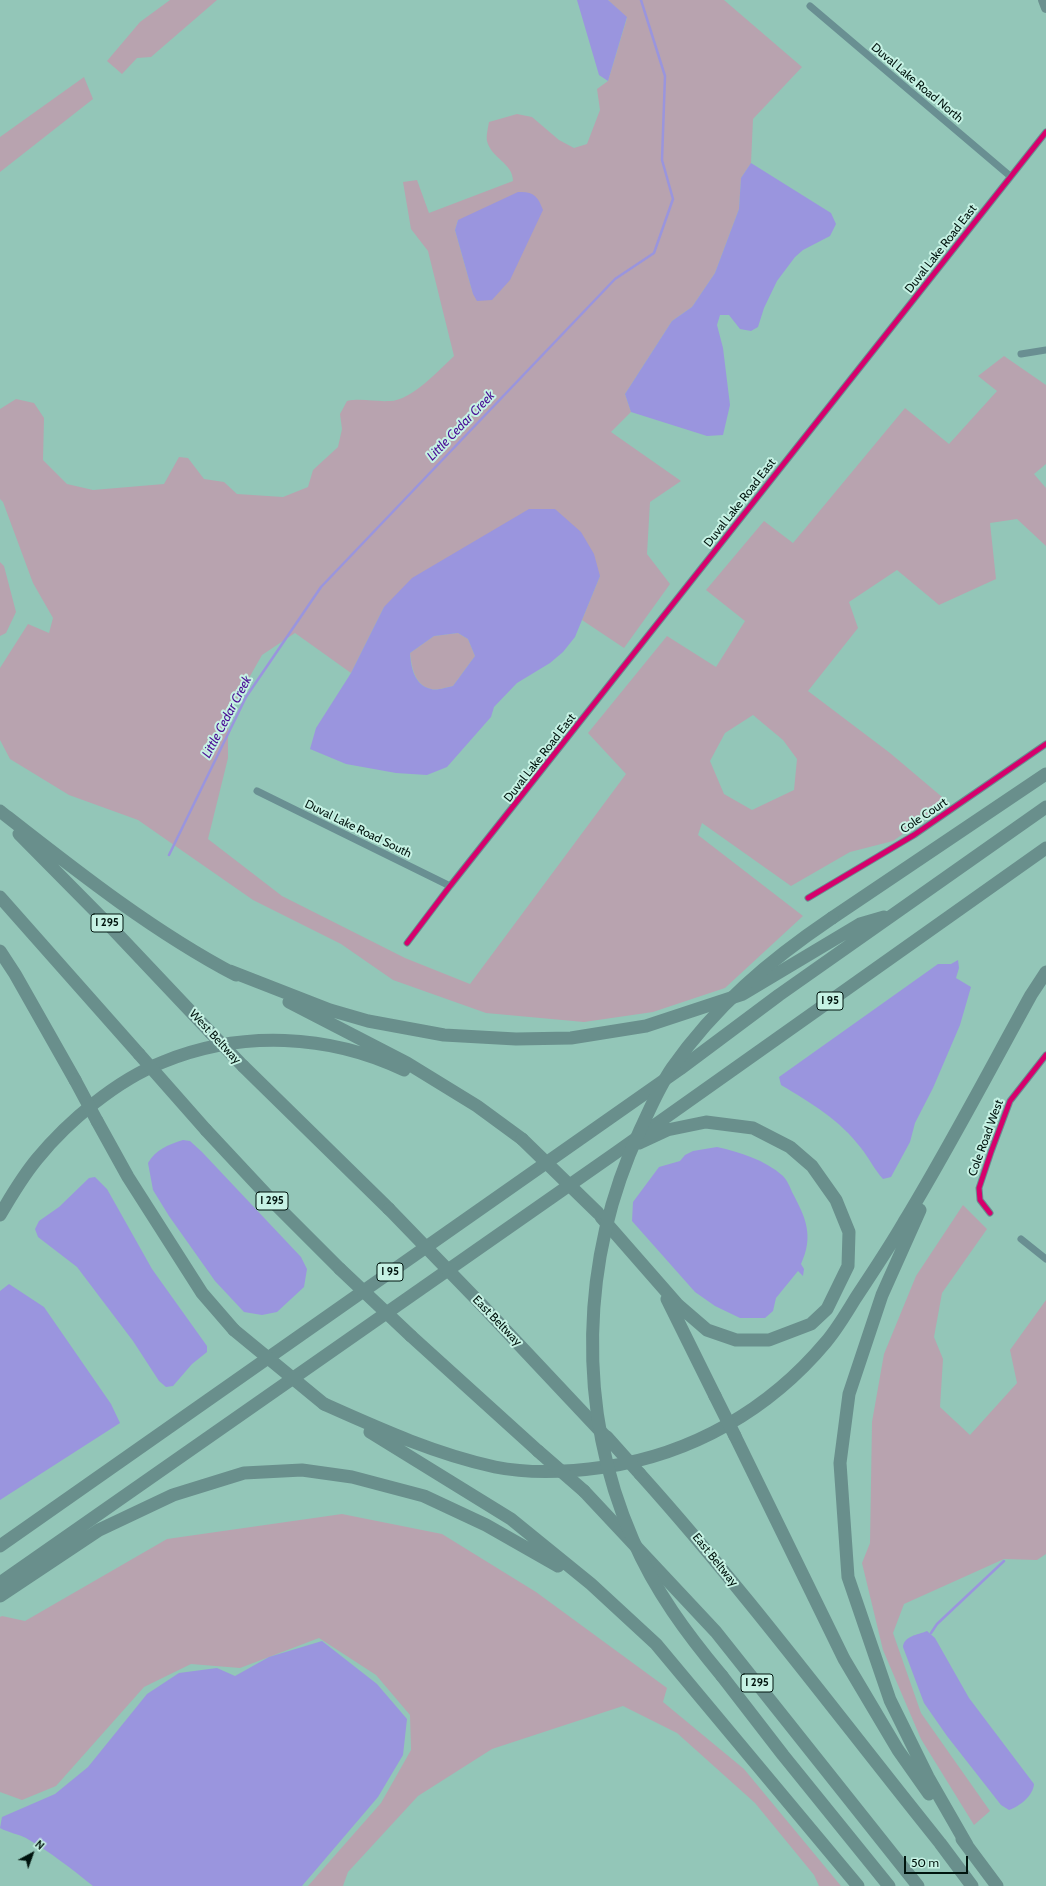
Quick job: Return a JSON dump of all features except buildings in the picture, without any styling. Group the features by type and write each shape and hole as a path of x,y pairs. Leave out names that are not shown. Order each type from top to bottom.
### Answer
{"highway":[{"path":"888,1885 687,1634 662,1596 633,1540 615,1489 601,1436 595,1393 592,1328 593,1302 603,1239 618,1183 630,1152 657,1092 702,1029 740,988 794,944 1046,774"},
{"name":"I 95","path":"0,1546 680,1069 779,995 1046,807"},
{"path":"0,811 95,884 178,941 230,971 407,1063 478,1106 522,1139 598,1213 678,1305 707,1330 736,1340 769,1340 811,1324 827,1309 848,1266 850,1232 836,1200 812,1166 790,1147 753,1128 706,1122 667,1130 614,1154"},
{"name":"West Beltway","path":"0,815 108,924 243,1066 389,1209 434,1256"},
{"name":"I 95","path":"0,1583 614,1154 1046,848"},
{"name":"I 295","path":"0,897 206,1130 277,1206 340,1269 411,1336 584,1492 716,1632 918,1886"},
{"path":"230,971 330,1010 368,1021 444,1035 516,1039 572,1038 646,1026 743,994 860,924 893,915"},
{"path":"0,950 75,1080 128,1177 202,1293 234,1330 324,1404 511,1519 591,1584 656,1644 858,1886"},
{"path":"324,1404 403,1439 496,1467 523,1470 582,1470 646,1459 699,1441 735,1422 754,1409 793,1377 827,1341 878,1266 940,1162 1031,995 1046,972"},
{"path":"0,1215 36,1160 70,1125 120,1085 163,1062 219,1044 243,1041 288,1040 307,1041 351,1049 394,1065 478,1106"},
{"path":"940,1162 882,1295 849,1394 840,1463 848,1577 890,1700 928,1777 966,1845"},
{"name":"East Beltway","path":"434,1256 640,1474 734,1583 940,1843 972,1886"},
{"path":"658,1281 844,1659 898,1750 997,1886"},
{"path":"0,1596 99,1530 173,1495 244,1473 302,1470 352,1477 424,1496 486,1525 591,1584"}],"street":[{"path":"1043,0 1046,8"},
{"name":"Duval Lake Road North","path":"810,6 1010,176"},
{"name":"Duval Lake Road East","path":"407,943 450,886 1046,132"},
{"path":"1021,354 1046,350"},
{"name":"Cole Court","path":"808,898 914,835 1046,744"},
{"name":"Duval Lake Road South","path":"257,791 450,886"},
{"name":"Cole Road West","path":"990,1213 980,1200 979,1188 991,1152 1010,1101 1046,1055"},
{"path":"1021,1239 1046,1259"}],"shaded area":[{"path":"170,0 217,0 151,57 137,58 122,74 107,61 140,22"},
{"path":"577,0 608,0 627,17 608,81 599,75"},
{"path":"608,0 724,0 802,67 753,119 751,163 741,178 739,209 715,273 692,307 672,321 625,394 631,412 611,432 681,481 650,502 647,554 670,584 624,648 582,620 600,576 384,607 351,673 295,633 262,655 228,715 228,758 208,839 282,896 405,958 470,984 626,774 588,733 667,636 716,667 745,621 706,590 764,521 793,543 905,408 949,444 997,391 978,376 1004,356 1046,385 1046,464 1034,474 1046,488 1046,546 1017,519 990,523 996,579 939,605 897,570 849,602 858,628 808,691 890,753 948,802 893,841 850,852 791,886 702,823 698,835 803,916 725,988 653,1012 584,1022 486,1013 393,980 341,944 253,900 138,820 69,795 10,759 0,740 0,668 28,624 49,633 53,618 33,583 3,502 0,499 0,409 16,399 34,403 44,418 43,460 67,484 93,490 164,484 179,457 188,458 204,479 224,482 237,494 283,497 308,487 313,470 338,447 342,429 340,414 347,401 398,400 407,396 425,383 454,356 428,251 411,229 403,182 417,180 429,213 513,181 510,170 489,147 487,137 489,122 517,114 532,117 559,140 574,148 587,144 600,110 597,89 608,81 627,18","holes":["458,220 473,294 455,230","753,715 783,740 797,759 794,790 752,810 724,794 710,761 725,733"]},
{"path":"84,77 93,99 0,172 0,137"},
{"path":"751,163 831,213 836,224 830,236 803,250 795,257 777,281 764,308 758,327 751,331 740,329 729,315 720,315 717,325 723,348 730,405 723,435 707,436 631,412 625,394 672,321 692,307 715,273 739,209 741,178"},
{"path":"518,192 528,192 534,195 539,201 543,210 510,280 492,300 477,301 473,294 455,230 458,220"},
{"path":"529,509 555,509 581,532 594,554 600,576 575,637 563,652 550,663 517,683 494,707 491,717 447,767 427,775 396,773 346,764 310,749 316,728 351,673 384,607 412,578","holes":["458,633 468,639 475,656 453,686 433,689 425,687 417,680 411,664 410,653 434,636"]},
{"path":"0,562 4,566 16,612 6,633 0,636"},
{"path":"458,633 468,639 475,656 453,686 436,690 425,687 417,680 410,653 434,636"},
{"path":"958,960 959,968 956,978 971,987 960,1025 933,1088 915,1123 910,1142 891,1177 883,1179 861,1148 844,1129 814,1105 781,1085 779,1077 938,964 951,964"},
{"path":"183,1140 190,1141 202,1152 301,1257 307,1269 304,1287 277,1312 262,1315 244,1312 215,1281 169,1216 153,1190 148,1163 151,1158 167,1146"},
{"path":"717,1147 752,1157 768,1165 783,1176 786,1179 801,1210 807,1227 807,1245 801,1264 804,1269 803,1276 798,1271 776,1298 773,1311 765,1318 740,1318 715,1306 695,1292 632,1221 633,1202 659,1167 680,1161 685,1155 693,1151"},
{"path":"95,1177 107,1189 152,1269 207,1346 207,1352 192,1364 173,1386 166,1387 159,1381 133,1341 77,1267 38,1237 35,1229 39,1221 59,1207 89,1178"},
{"path":"963,1205 987,1229 942,1293 934,1337 943,1359 940,1407 970,1435 1017,1383 1010,1350 1046,1300 1046,1554 1037,1560 1004,1559 904,1604 893,1633 921,1713 990,1811 974,1825 921,1739 883,1650 862,1563 870,1543 872,1422 884,1354 916,1276"},
{"path":"9,1284 44,1307 111,1404 120,1423 0,1500 0,1291"},
{"path":"342,1514 442,1534 536,1592 667,1688 663,1702 744,1769 841,1886 819,1886 814,1875 755,1803 677,1733 623,1706 492,1749 418,1796 348,1872 343,1886 308,1886 381,1803 411,1750 410,1715 376,1675 319,1638 240,1668 191,1664 144,1687 56,1786 22,1800 0,1792 0,1617 2,1616 25,1621 167,1539"},
{"path":"927,1631 935,1638 969,1698 1034,1784 1029,1796 1009,1810 1001,1805 947,1736 924,1703 903,1647 908,1638"},
{"path":"322,1641 377,1684 407,1719 403,1755 378,1797 302,1886 93,1886 35,1843 0,1828 2,1817 55,1794 88,1767 147,1694 179,1673 217,1668 235,1676 269,1657"}],"waterway":[{"name":"Little Cedar Creek","path":"169,855 246,697 321,587 615,279 654,253 673,199 662,160 665,76 641,0"},
{"path":"931,1633 937,1624 1004,1561"}],"cycle path":[{"path":"407,943 450,886 1046,132"},
{"path":"808,898 914,835 1046,744"},
{"path":"990,1213 980,1200 979,1188 991,1152 1010,1101 1046,1055"}]}
